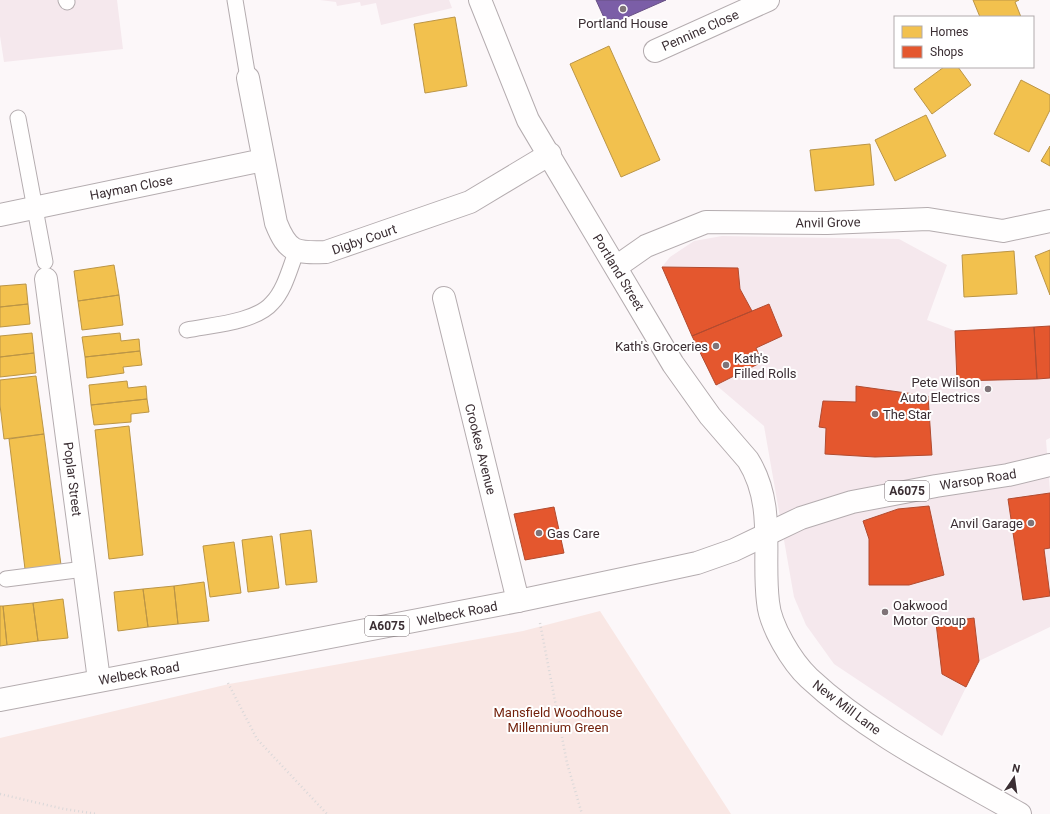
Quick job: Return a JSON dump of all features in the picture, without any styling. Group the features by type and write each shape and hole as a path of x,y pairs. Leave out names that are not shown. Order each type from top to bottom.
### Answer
{"street":[{"name":"Portland Street","path":"480,0 528,120 550,154 692,393 748,460 756,472 762,491 768,534"},
{"name":"Pennine Close","path":"655,51 768,0"},
{"path":"248,78 276,223 283,240 292,248 297,250"},
{"name":"Digby Court","path":"297,250 306,252 326,252 470,202 550,154"},
{"name":"Hayman Close","path":"0,215 263,160"},
{"name":"Anvil Grove","path":"616,267 646,246 706,222 827,223 928,219 1003,231 1050,221"},
{"name":"Poplar Street","path":"45,270 99,680"},
{"name":"Crookes Avenue","path":"444,298 518,601"},
{"name":"Warsop Road","path":"768,534 801,518 852,502 936,486 1008,475 1050,465"},
{"name":"Welbeck Road","path":"0,700 518,601 697,563 734,550 768,534"},
{"name":"New Mill Lane","path":"768,534 768,603 775,626 799,667 809,678 846,709 898,743 1020,814"}],"lane":[{"path":"235,0 248,78"},
{"path":"18,118 45,270"},
{"path":"187,330 260,314 273,303 283,286 297,250"},
{"path":"6,579 84,569"}],"path":[{"path":"543,639 567,763 582,814"},
{"path":"222,658 229,684 257,739 327,814"},
{"path":"0,794 64,809 97,814"}],"shaded area":[{"path":"0,0 117,0 123,49 4,62 0,36"},
{"path":"320,0 449,0 452,8 381,25 376,3 361,6 360,2 337,6 336,2"},
{"path":"722,236 899,239 947,265 927,320 956,331 1050,326 1050,438 1046,440 1050,491 1050,627 979,661 942,736 834,664 806,625 794,597 764,426 716,385 692,336 662,267 670,257 694,241"}],"green space":[{"name":"Mansfield Woodhouse Millennium Green","path":"600,611 731,814 0,814 0,738 229,684 523,631"}],"building: Homes":[{"path":"973,0 1019,0 1015,2 1021,16 980,16"},
{"path":"455,17 467,86 425,93 414,24"},
{"path":"609,46 660,160 621,177 570,64"},
{"path":"943,68 959,68 971,85 932,114 914,89"},
{"path":"1021,80 1050,95 1050,110 1029,152 994,134"},
{"path":"926,115 946,156 895,181 875,140"},
{"path":"870,144 874,185 815,191 810,150"},
{"path":"1050,146 1050,166 1041,161"},
{"path":"1050,250 1050,295 1035,256"},
{"path":"1014,251 1017,294 964,297 962,255"},
{"path":"114,265 119,295 78,301 74,271"},
{"path":"26,284 28,304 0,307 0,286"},
{"path":"119,295 123,325 82,330 78,301"},
{"path":"28,304 30,324 0,327 0,307"},
{"path":"32,333 34,353 0,357 0,336"},
{"path":"120,333 121,341 139,339 140,351 85,357 82,337"},
{"path":"140,351 142,365 123,367 124,373 87,378 85,357"},
{"path":"34,353 36,373 0,377 0,357"},
{"path":"36,376 44,434 4,439 0,405 0,380"},
{"path":"127,381 128,388 146,386 147,399 91,405 89,385"},
{"path":"147,399 149,412 131,414 131,422 94,425 91,405"},
{"path":"129,426 143,555 109,559 95,430"},
{"path":"44,434 61,565 25,569 9,439"},
{"path":"311,530 317,582 286,585 280,534"},
{"path":"272,536 279,588 248,592 242,540"},
{"path":"234,542 241,593 210,597 203,546"},
{"path":"204,582 209,621 178,624 174,586"},
{"path":"174,586 178,624 148,627 143,589"},
{"path":"143,589 148,627 118,631 114,592"},
{"path":"63,599 68,638 38,641 33,603"},
{"path":"33,603 38,641 7,645 3,606"},
{"path":"0,606 3,606 7,645 0,646"}],"building: Shops":[{"path":"662,267 738,268 740,289 752,311 692,336"},
{"path":"769,304 782,336 756,348 762,362 716,385 692,336"},
{"path":"1050,326 1050,378 1037,379 1034,327"},
{"path":"1034,327 1037,379 957,381 955,331"},
{"name":"The Star","path":"856,386 928,396 932,455 875,457 825,454 826,428 819,427 823,401 856,402"},
{"name":"Anvil Garage","path":"1050,493 1050,548 1044,549 1050,596 1023,600 1008,499"},
{"path":"929,506 944,575 909,585 869,585 869,539 863,521 898,509"},
{"name":"Gas Care","path":"554,507 564,553 525,560 514,514"},
{"path":"974,618 979,661 966,687 942,674 936,623"}],"building: Offices":[{"name":"Portland House","path":"596,0 666,0 616,22 614,18 606,22"}],"place":[{"name":"Portland House","path":"623,9"},
{"name":"Kath's Groceries","path":"716,346"},
{"name":"Kath's Filled Rolls","path":"726,365"},
{"name":"Pete Wilson Auto Electrics","path":"988,389"},
{"name":"The Star","path":"875,414"},
{"name":"Anvil Garage","path":"1031,523"},
{"name":"Gas Care","path":"539,533"},
{"name":"Oakwood Motor Group","path":"885,612"}]}
